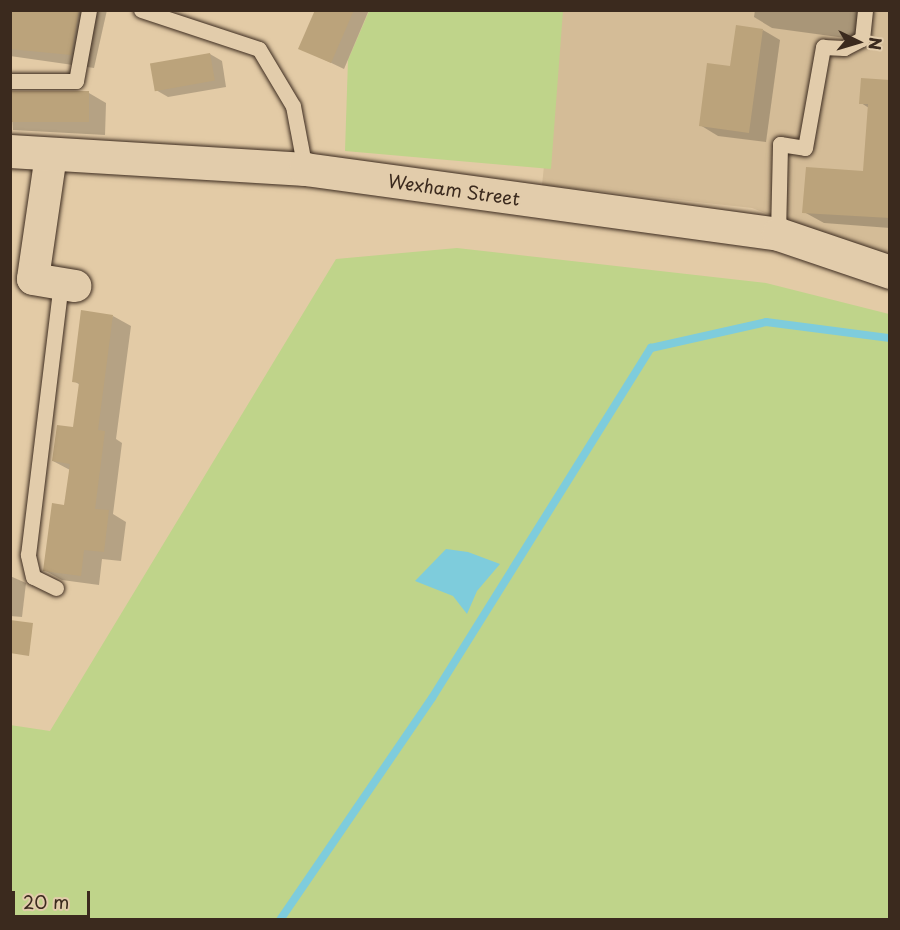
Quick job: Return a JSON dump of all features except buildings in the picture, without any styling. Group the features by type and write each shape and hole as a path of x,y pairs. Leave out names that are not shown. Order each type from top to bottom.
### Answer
{"street":[{"name":"Wexham Street","path":"10,151 305,169 778,234 890,272"},
{"path":"45,281 51,155"}],"lane":[{"path":"10,81 76,81 89,10"},
{"path":"141,10 259,49 293,106 305,169"},
{"path":"778,234 780,144 805,148 824,47 844,48 862,39 865,10"},
{"path":"45,281 28,555 33,577 56,588"}],"shaded area":[{"path":"560,11 889,11 889,258 752,208 542,185"}],"green space":[{"path":"369,11 563,11 551,169 345,151 348,60"},
{"path":"457,248 766,283 889,314 889,919 11,919 10,725 50,731 336,259"}],"water":[{"path":"446,549 468,552 500,564 477,591 467,614 453,596 415,581"}],"waterway":[{"path":"280,920 432,698 651,348 766,322 890,338"}]}
